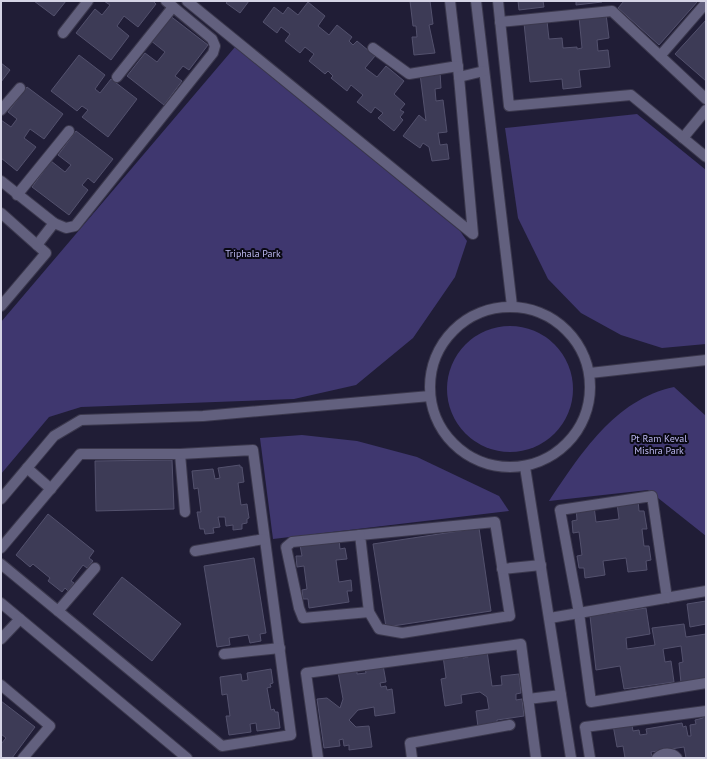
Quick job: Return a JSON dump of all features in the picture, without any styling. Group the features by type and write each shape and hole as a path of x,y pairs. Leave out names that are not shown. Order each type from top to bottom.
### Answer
{"street":[{"path":"64,33 88,1"},
{"path":"187,1 473,234 458,66 450,1"},
{"path":"476,1 512,306"},
{"path":"498,1 509,106 631,95 706,157"},
{"path":"1,181 54,223 66,228 75,226 213,53 215,46 212,39 169,4 117,77"},
{"path":"660,56 706,4"},
{"path":"500,22 612,12 706,99"},
{"path":"373,48 409,74 458,66"},
{"path":"459,77 484,71"},
{"path":"1,110 20,88"},
{"path":"683,138 706,110"},
{"path":"17,195 69,131"},
{"path":"1,213 46,253 1,306"},
{"path":"37,245 54,223"},
{"path":"512,306 545,313 573,335 590,373 591,390 587,412 578,432 565,447 549,458 525,467 502,468 485,464 468,456 446,435 432,406 430,383 434,360 448,335 477,313 512,306"},
{"path":"590,373 706,360"},
{"path":"1,499 54,436 81,420 203,416 430,396"},
{"path":"1,548 80,454 180,454 253,450 291,735 222,746 1,564"},
{"path":"180,454 185,512"},
{"path":"525,467 571,758"},
{"path":"27,468 51,489"},
{"path":"667,598 652,496 560,510 578,613 591,702 706,683"},
{"path":"360,535 369,612 379,629 402,633 510,616 495,522 360,535 292,542 286,547 299,608 303,618 369,612"},
{"path":"195,551 264,539"},
{"path":"502,569 541,565"},
{"path":"58,611 95,568"},
{"path":"550,618 706,591"},
{"path":"1,603 187,758"},
{"path":"1,639 20,618"},
{"path":"318,758 306,673 521,644 536,758"},
{"path":"224,654 280,648"},
{"path":"1,685 50,726 23,758"},
{"path":"528,699 561,696"},
{"path":"590,758 585,727 706,711"},
{"path":"412,758 410,743 510,725"},
{"path":"657,758 669,753 673,754 677,758"}],"green space":[{"name":"Triphala Park","path":"235,47 460,231 467,241 455,277 413,338 356,385 294,399 81,407 49,417 1,474 1,322"},
{"path":"637,114 706,170 706,344 662,348 621,335 581,313 548,279 518,218 505,128"},
{"path":"504,326 516,326 534,330 555,344 569,365 573,389 569,413 555,434 534,448 516,452 504,452 486,448 465,434 451,413 447,395 447,383 451,365 465,344 486,330"},
{"name":"Pt Ram Keval Mishra Park","path":"674,387 706,416 706,536 648,490 549,501 573,465 601,431 617,416 634,403 653,393"},
{"path":"302,435 357,441 417,457 499,496 509,511 273,539 260,438"}],"building":[{"path":"34,1 66,1 54,16"},
{"path":"104,1 153,1 156,4 138,27 124,16 117,26 129,36 111,60 76,33 95,9 102,15 110,5"},
{"path":"228,1 249,1 240,13 226,3"},
{"path":"410,1 430,1 433,24 429,25 435,53 414,55 412,37 417,37 416,26 413,26"},
{"path":"518,1 543,1 544,7 519,10"},
{"path":"576,1 601,1 602,2 576,5"},
{"path":"624,1 698,1 659,45 618,8"},
{"path":"308,2 325,16 318,26 329,35 337,25 352,37 349,41 353,45 357,41 375,56 365,68 377,77 386,66 404,81 394,94 405,104 400,110 404,112 400,117 403,120 394,131 378,118 383,113 375,107 371,113 357,102 363,95 351,85 347,91 331,78 333,76 328,71 325,74 309,61 314,54 305,47 300,53 285,41 290,34 281,27 277,33 263,22 274,7 283,14 288,7 298,15"},
{"path":"606,14 609,38 597,40 598,51 608,50 610,67 579,70 581,87 563,89 562,79 530,82 524,23 547,21 549,39 562,38 563,48 577,47 577,49 582,48 579,17"},
{"path":"169,15 208,45 189,70 183,66 175,76 182,81 164,105 127,76 145,53 157,62 165,52 150,40"},
{"path":"706,20 706,81 675,54"},
{"path":"79,55 105,75 95,89 100,93 111,79 137,99 108,137 82,117 88,110 82,106 77,111 51,91"},
{"path":"1,63 10,70 1,82"},
{"path":"440,72 441,88 435,89 436,101 443,100 447,132 438,133 440,145 447,144 449,159 432,161 429,147 423,143 420,148 403,136 419,115 426,121 420,74"},
{"path":"27,87 63,114 44,139 30,129 24,138 36,147 17,171 1,158 1,120 11,127 17,119 8,112"},
{"path":"76,131 113,159 94,183 88,178 82,185 88,190 69,215 32,187 51,161 65,172 71,165 58,155"},
{"path":"172,460 174,509 96,511 95,461"},
{"path":"240,465 240,467 242,467 244,482 238,483 241,505 247,504 249,518 247,519 247,523 242,524 242,529 233,530 233,525 226,526 225,517 218,517 220,527 213,528 214,533 205,534 204,529 200,529 197,512 201,512 198,488 194,489 192,471 213,469 215,479 220,478 218,468"},
{"path":"638,500 639,511 644,511 647,529 642,529 644,546 649,546 651,560 646,561 647,570 628,572 626,558 603,561 605,575 585,578 584,568 579,568 577,556 582,555 579,532 573,533 572,521 577,520 576,508 594,506 596,522 619,519 617,503"},
{"path":"48,514 94,551 89,558 93,561 87,568 83,565 71,581 74,583 68,591 65,588 62,592 48,581 50,578 33,564 30,567 16,555"},
{"path":"479,528 491,611 386,627 373,544"},
{"path":"339,539 340,549 345,548 347,559 336,560 339,582 351,580 352,591 347,591 349,602 309,608 308,599 303,599 302,590 307,589 304,566 297,567 296,556 302,556 300,545"},
{"path":"254,558 266,633 260,634 261,641 250,643 248,635 229,638 230,645 217,647 204,566"},
{"path":"122,577 181,624 152,661 93,614"},
{"path":"706,601 706,624 690,627 687,604"},
{"path":"646,608 650,634 626,638 627,649 655,645 652,628 684,624 686,637 706,634 706,679 681,683 679,663 683,662 681,646 663,649 665,662 671,661 674,682 624,689 620,666 596,670 590,616"},
{"path":"487,651 492,686 502,685 501,676 519,674 521,693 516,694 516,700 522,699 524,716 497,720 497,724 478,727 476,711 489,709 487,697 480,692 461,695 462,703 445,706 441,679 446,678 443,656 462,654 463,658 468,657 467,653"},
{"path":"383,665 386,682 380,683 381,687 386,686 387,690 392,689 395,713 375,716 374,707 358,710 349,720 356,727 369,726 372,747 349,750 349,745 344,746 343,739 339,740 340,746 324,748 317,699 327,698 340,708 343,699 338,672 357,669 357,674 366,673 365,668"},
{"path":"271,669 273,683 270,684 271,687 267,688 271,710 274,709 275,712 278,712 280,728 257,731 256,723 250,724 251,732 229,735 226,716 230,716 227,694 222,695 220,677 241,674 242,681 248,680 247,673"},
{"path":"1,701 35,727 12,758 1,758 1,744 6,738 1,734"},
{"path":"703,715 706,715 706,758 686,758 684,747 651,752 652,758 625,758 623,746 617,747 613,725 632,725 633,731 639,730 640,735 647,734 646,729 682,723 683,727 686,726 688,736 691,736 690,725 696,724 695,720 703,718"}]}
